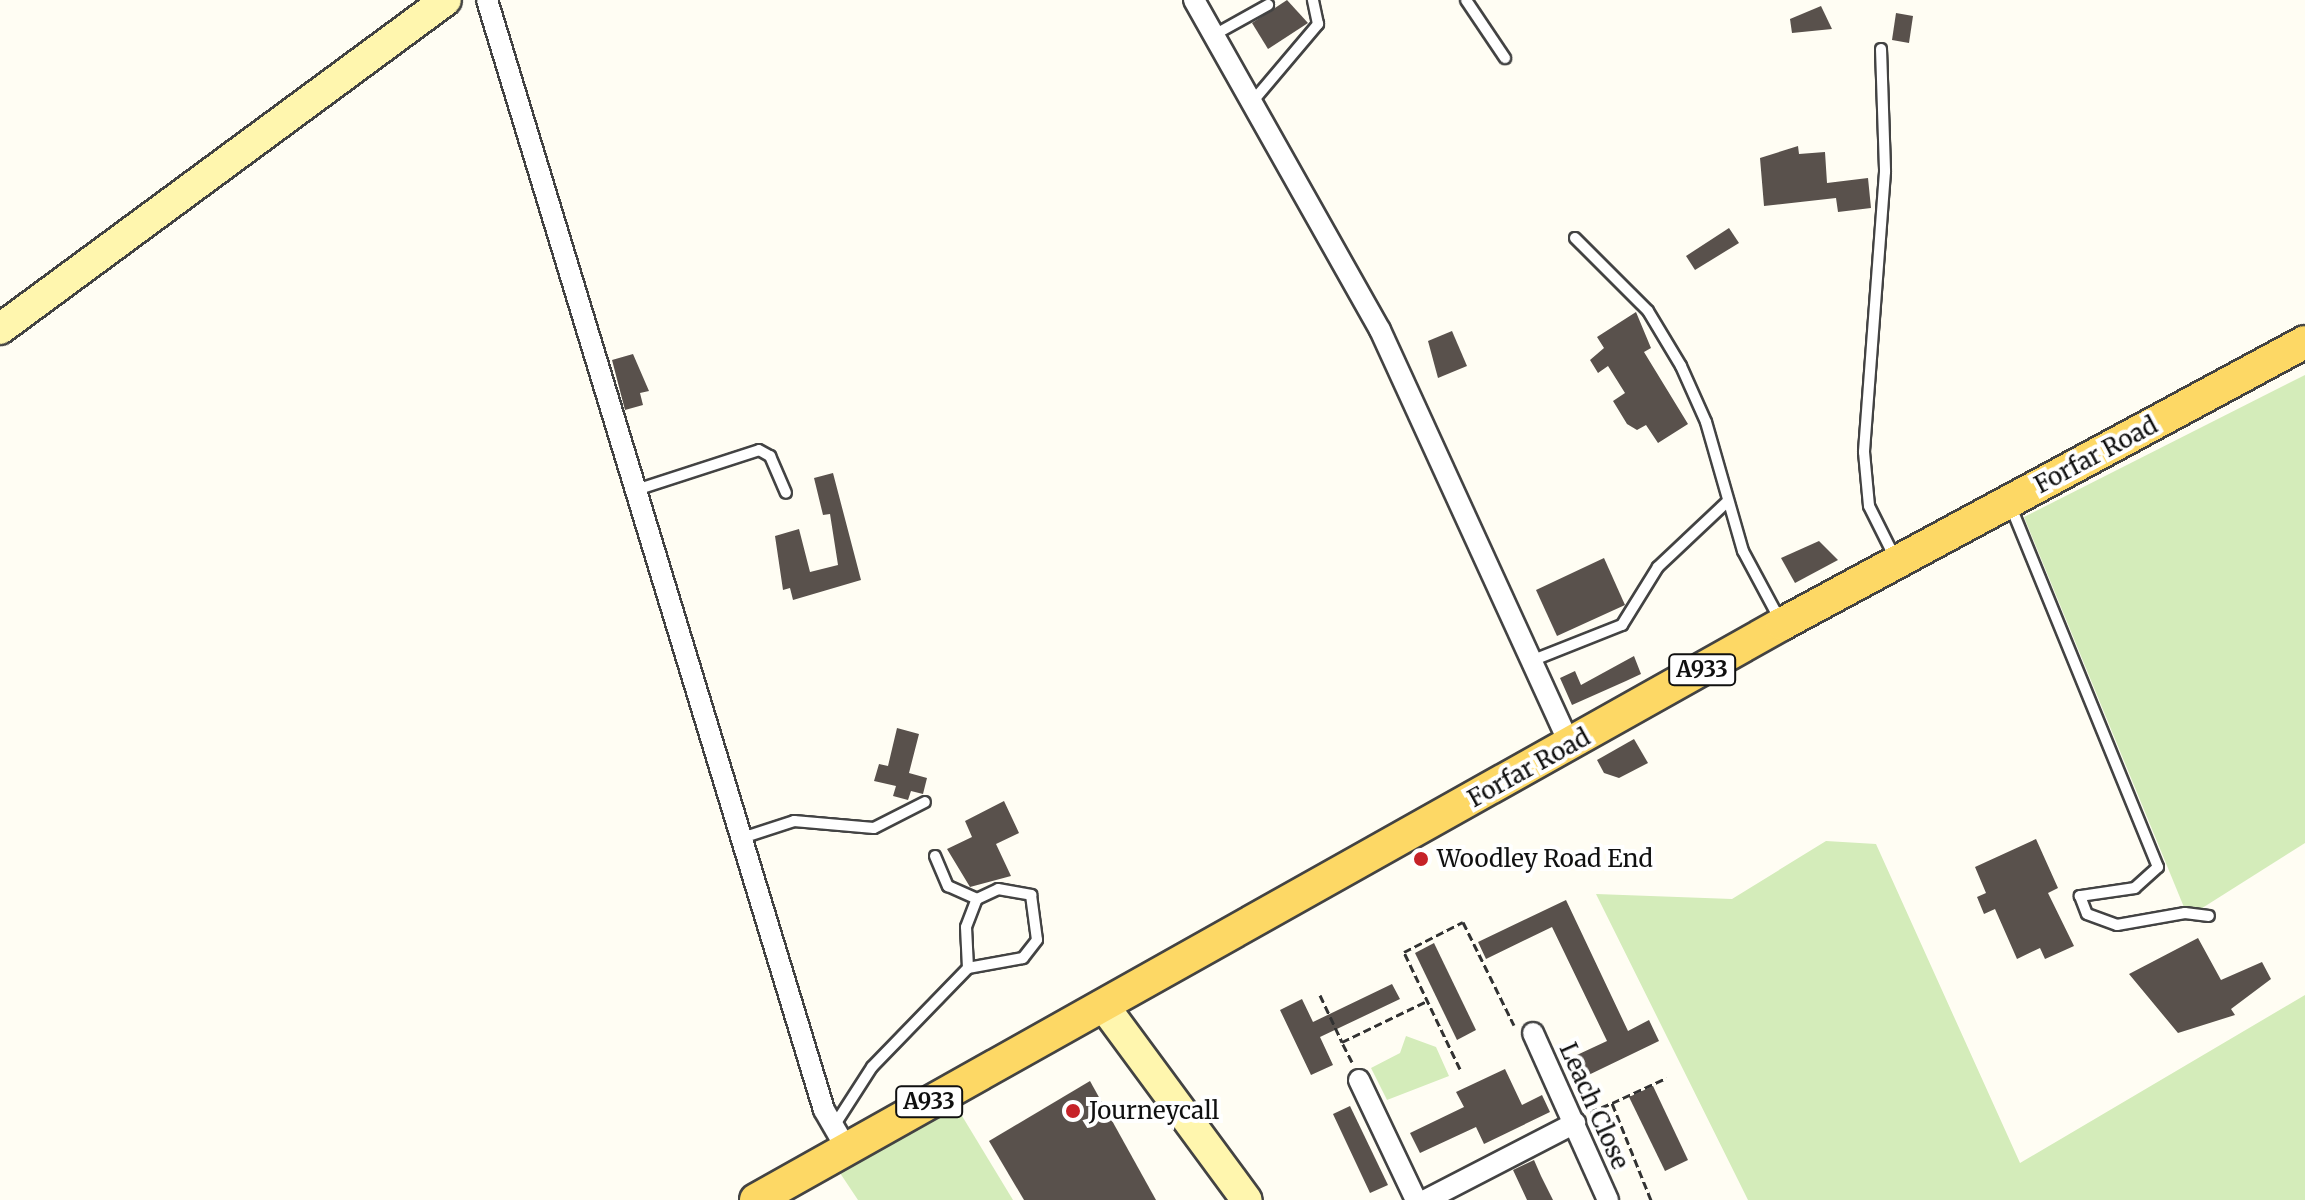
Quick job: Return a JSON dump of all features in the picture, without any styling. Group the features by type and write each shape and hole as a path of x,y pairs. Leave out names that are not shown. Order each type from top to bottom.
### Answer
{"main road":[{"name":"Forfar Road","path":"756,1200 840,1137 1103,1005 1782,624 2305,342"}],"street":[{"path":"0,329 446,0"},
{"path":"487,0 742,838 840,1137"},
{"path":"1194,0 1380,330 1570,745"},
{"path":"1103,1005 1247,1200"},
{"name":"Leach Close","path":"1527,1036 1574,1121 1608,1200"},
{"path":"1359,1080 1416,1200"},
{"path":"1426,1200 1574,1121"}],"lane":[{"path":"1253,101 1318,24 1313,0"},
{"path":"1466,0 1505,58"},
{"path":"1214,35 1268,5"},
{"path":"1881,49 1885,172 1864,452 1869,506 1897,562"},
{"path":"1575,238 1648,311 1668,344 1706,422 1743,551 1782,624"},
{"path":"636,490 759,450 770,456 786,493"},
{"path":"1531,661 1622,625 1658,567 1728,501"},
{"path":"2009,502 2158,867 2135,888 2080,896 2087,914 2117,925 2185,913 2209,916"},
{"path":"742,838 794,821 874,828 925,802"},
{"path":"935,856 948,886 977,899"},
{"path":"840,1137 872,1067 968,968 1023,958 1037,940 1031,895 998,889 977,899 966,927 968,968"}],"path":[{"path":"1460,1069 1404,952 1463,922 1527,1036"},
{"path":"1320,995 1359,1080"},
{"path":"1342,1042 1427,1001"},
{"path":"1574,1121 1666,1078"},
{"path":"1612,1103 1651,1200"}],"green space":[{"path":"2305,375 2305,843 2188,917 2024,517"},
{"path":"1826,841 1876,844 2020,1163 2305,995 2305,1200 1748,1200 1596,894 1732,899"},
{"path":"1406,1036 1436,1047 1449,1076 1387,1100 1371,1068 1400,1053"},
{"path":"956,1106 1013,1200 858,1200 836,1167"}],"building":[{"path":"1287,0 1308,23 1268,49 1252,23"},
{"path":"1821,6 1832,29 1792,33 1790,19"},
{"path":"1896,13 1913,16 1909,43 1892,40"},
{"path":"1798,146 1799,154 1825,152 1827,183 1868,178 1871,208 1838,212 1836,198 1764,206 1760,158"},
{"path":"1729,228 1739,243 1695,270 1686,256"},
{"path":"1636,312 1651,348 1644,352 1688,424 1658,443 1646,425 1637,430 1627,424 1613,401 1625,393 1608,366 1598,373 1590,360 1604,348 1597,337"},
{"path":"1452,331 1467,366 1438,378 1428,341"},
{"path":"633,354 649,391 640,393 643,405 625,410 612,360"},
{"path":"833,473 861,580 793,600 790,588 783,590 775,536 799,529 810,572 838,565 830,514 823,515 814,478"},
{"path":"1819,541 1838,560 1795,583 1781,558"},
{"path":"1604,558 1625,605 1557,636 1536,590"},
{"path":"1634,656 1641,674 1572,705 1560,678 1575,671 1581,685"},
{"path":"897,728 919,734 909,773 927,778 923,794 911,791 908,800 893,796 896,786 874,781 879,764 888,766"},
{"path":"1634,739 1648,763 1619,778 1604,773 1597,760"},
{"path":"1004,801 1019,833 996,844 1011,876 970,887 947,849 972,837 965,821"},
{"path":"2036,839 2058,888 2048,893 2074,946 2045,959 2040,948 2017,959 1995,909 1984,914 1977,897 1986,893 1975,867"},
{"path":"1566,900 1628,1031 1649,1020 1659,1041 1574,1082 1564,1061 1607,1041 1552,927 1486,959 1478,942"},
{"path":"2198,938 2221,980 2262,962 2271,979 2231,1009 2235,1015 2178,1033 2129,974"},
{"path":"1434,943 1476,1030 1457,1040 1415,953"},
{"path":"1392,984 1400,999 1320,1037 1333,1065 1311,1075 1280,1010 1302,999 1313,1022"},
{"path":"1505,1069 1522,1105 1542,1095 1550,1112 1484,1144 1476,1127 1420,1153 1410,1133 1464,1107 1456,1092"},
{"name":"Journeycall","path":"1090,1081 1156,1200 1024,1200 989,1141"},
{"path":"1653,1086 1688,1160 1665,1171 1629,1097"},
{"path":"1350,1106 1388,1185 1370,1193 1333,1114"},
{"path":"1534,1160 1553,1200 1527,1200 1513,1170"}],"place":[{"name":"Woodley Road End","path":"1421,859"},
{"name":"Journeycall","path":"1073,1111"}]}
